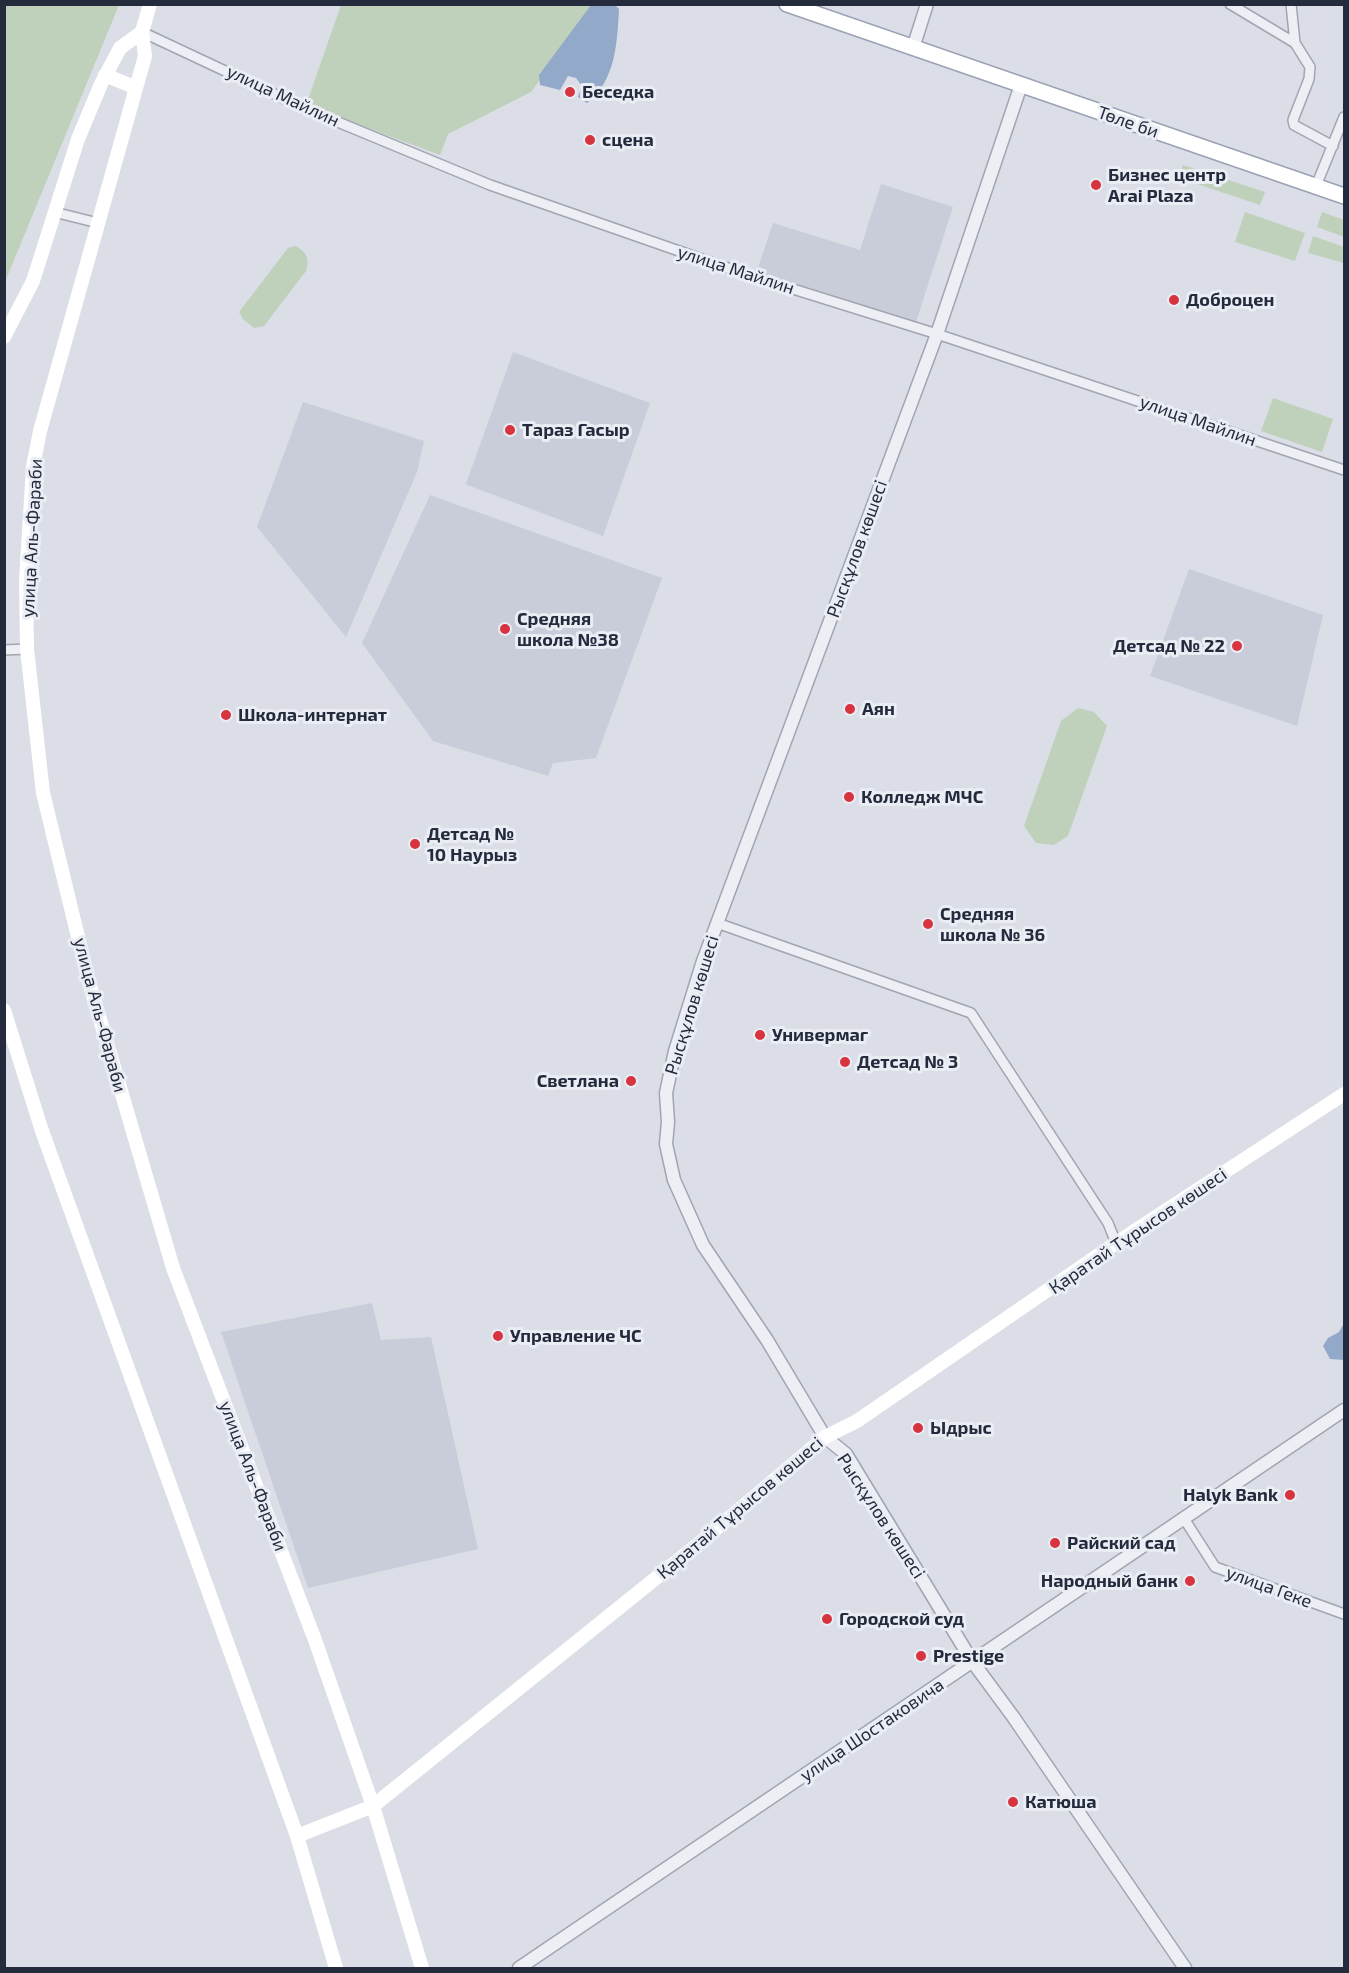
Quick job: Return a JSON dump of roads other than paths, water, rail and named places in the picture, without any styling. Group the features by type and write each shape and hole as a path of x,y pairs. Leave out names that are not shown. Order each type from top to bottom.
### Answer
{"main road":[{"name":"улица Аль-Фараби","path":"150,4 142,32 145,56 40,431 33,467 26,580 27,649 44,793 104,1039 169,1257 305,1612 373,1806 422,1968"},
{"name":"Төле би","path":"787,4 1344,196"},
{"path":"4,337 33,281 78,139 105,75 120,48 142,32"},
{"path":"105,75 135,87"},
{"path":"4,1010 46,1141 297,1836 336,1968"},
{"name":"Қаратай Тұрысов көшесі","path":"297,1836 373,1806 697,1545 825,1437 857,1421 1116,1243 1344,1094"}],"street":[{"path":"913,48 927,4"},
{"path":"1230,4 1295,43 1310,66 1309,79 1293,120 1294,125 1333,146"},
{"path":"1291,4 1295,43"},
{"name":"улица Майлин","path":"142,32 304,108 490,185 745,274 937,334 1344,470"},
{"name":"Рысқұлов көшесі","path":"1021,85 937,334 717,923 675,1051 666,1093 668,1122 666,1144 674,1180 703,1245 767,1340 825,1437 846,1454 972,1661 1014,1718 1185,1968"},
{"path":"1316,186 1344,117"},
{"path":"54,212 98,223"},
{"path":"4,650 27,649"},
{"path":"717,923 971,1013 1108,1223 1116,1243"},
{"name":"улица Шостаковича","path":"519,1968 1344,1410"},
{"name":"улица Геке","path":"1183,1517 1215,1567 1344,1614"}],"water":[{"path":"591,5 615,5 619,9 616,48 609,72 597,94 587,103 578,97 582,86 576,78 568,76 560,90 540,85 539,75"},
{"path":"1344,1323 1344,1360 1330,1359 1323,1346 1328,1338 1339,1332"}],"place":[{"name":"Беседка","path":"570,92"},
{"name":"сцена","path":"590,140"},
{"name":"Бизнес центр Arai Plaza","path":"1096,185"},
{"name":"Доброцен","path":"1174,300"},
{"name":"Тараз Гасыр","path":"510,430"},
{"name":"Средняя школа №38","path":"505,629"},
{"name":"Детсад № 22","path":"1237,646"},
{"name":"Аян","path":"850,709"},
{"name":"Школа-интернат","path":"226,715"},
{"name":"Колледж МЧС","path":"849,797"},
{"name":"Детсад № 10 Наурыз","path":"415,844"},
{"name":"Средняя школа № 36","path":"928,924"},
{"name":"Универмаг","path":"760,1035"},
{"name":"Детсад № 3","path":"845,1062"},
{"name":"Светлана","path":"631,1081"},
{"name":"Управление ЧС","path":"498,1336"},
{"name":"Ыдрыс","path":"918,1428"},
{"name":"Halyk Bank","path":"1290,1495"},
{"name":"Райский сад","path":"1055,1543"},
{"name":"Народный банк","path":"1190,1581"},
{"name":"Городской суд","path":"827,1619"},
{"name":"Prestige","path":"921,1656"},
{"name":"Катюша","path":"1013,1802"}]}
